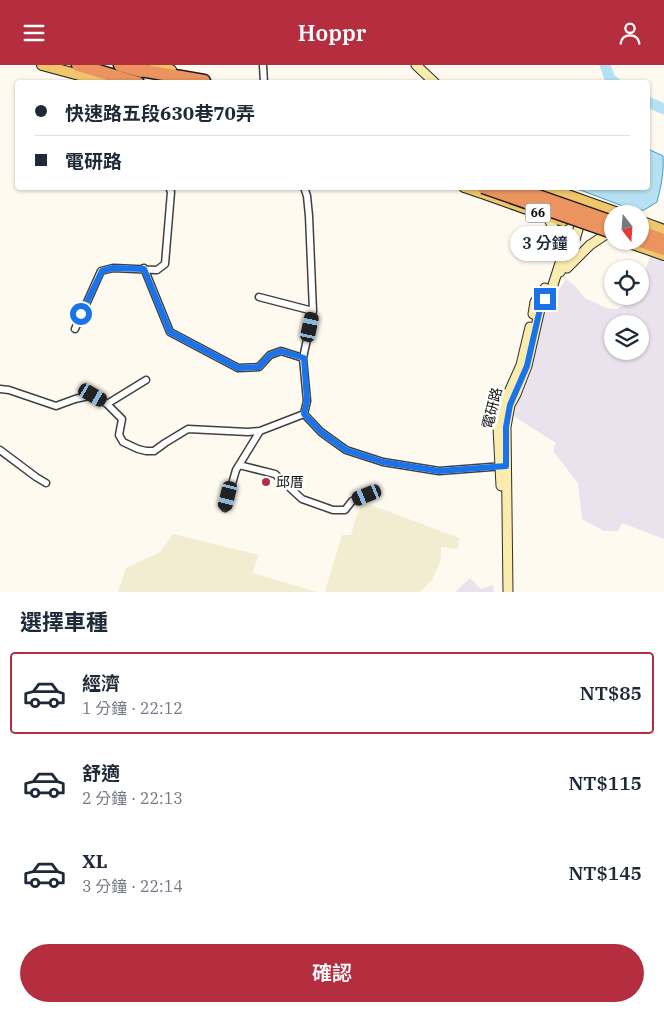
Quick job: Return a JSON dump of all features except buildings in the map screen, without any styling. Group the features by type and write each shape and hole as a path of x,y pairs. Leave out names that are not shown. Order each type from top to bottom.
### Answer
{"highway":[{"path":"78,65 126,80"},
{"path":"120,65 172,80"},
{"path":"135,69 196,80"},
{"name":"66","path":"480,190 604,233"},
{"name":"66","path":"521,190 604,219"},
{"path":"649,235 664,240"},
{"path":"649,244 664,249"}],"main road":[{"path":"42,65 98,80"},
{"path":"154,65 201,80"},
{"name":"66","path":"479,190 547,216 604,233"},
{"name":"66","path":"554,190 604,208"},
{"path":"649,224 664,230"},
{"path":"649,250 664,255"}],"street":[{"path":"263,65 264,80"},
{"path":"416,65 432,80"},
{"path":"75,329 102,271 113,268 157,270 165,264 170,190"},
{"path":"304,414 307,401 304,358 313,311 309,216 305,190"},
{"name":"電研路","path":"508,592 503,466 498,428 505,401 521,365 535,303 568,260 579,225 584,200"},
{"name":"電研路","path":"547,216 557,234 562,254 556,276"},
{"path":"556,276 590,245 604,238"},
{"path":"144,269 170,332 238,368 259,367 270,355 281,351 304,358"},
{"path":"259,297 313,311"},
{"path":"107,403 146,381"},
{"path":"0,389 9,390 56,406 93,395 107,403 122,419 119,435 123,441 146,451 154,451 188,429 260,431 304,414"},
{"path":"304,414 321,432 346,450 383,462 439,471 503,466"},
{"path":"225,508 239,465 260,431"},
{"path":"0,450 46,483"},
{"path":"239,465 275,474 302,499 333,511 345,510 352,501 367,495"},
{"name":"電研路","path":"503,466 504,592"}],"shaded area":[{"path":"650,256 664,262 664,539 622,523 618,531 604,531 582,519 578,483 553,451 556,443 512,415 529,377 543,314 566,279 585,298 606,308 617,309 623,306 649,305"},
{"path":"363,502 459,538 458,549 441,547 441,560 432,580 420,592 325,592 342,535 351,535"},
{"path":"173,534 259,555 252,573 317,592 118,592 126,568 160,552"},
{"path":"470,578 481,589 493,585 494,592 455,592"}],"water":[{"path":"650,150 663,156 661,185 657,202 649,207 649,205 620,205 580,190 650,190"}],"waterway":[{"path":"605,65 612,80"},
{"path":"650,103 664,109"}],"place":[{"name":"邱厝","path":"266,482"}],"route":[{"path":"81,314 102,271 113,268 144,269 170,332 238,368 259,367 270,355 281,351 304,358 307,401 304,414 321,432 346,450 383,462 439,471 506,466 506,427 510,405 527,366 540,309 545,299"}]}
